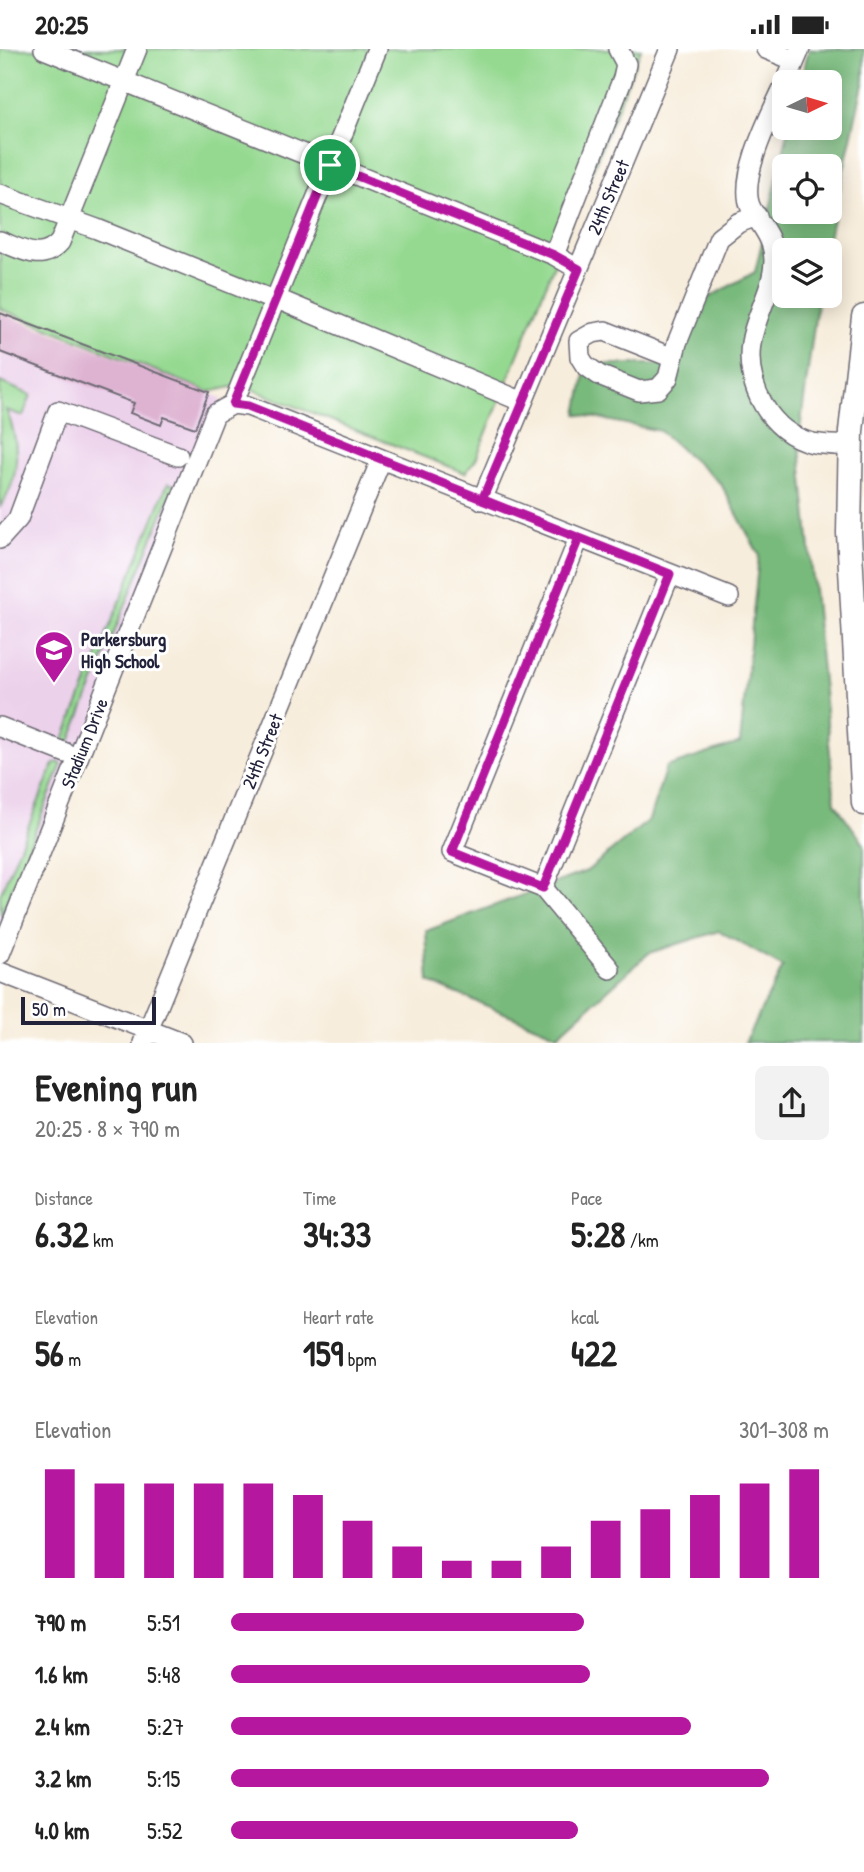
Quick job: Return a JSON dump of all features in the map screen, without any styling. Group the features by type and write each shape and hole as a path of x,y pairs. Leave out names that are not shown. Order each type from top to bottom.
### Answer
{"main road":[{"path":"864,317 851,446 849,533 859,655 864,803"}],"street":[{"path":"44,49 554,255 579,269"},
{"path":"0,241 42,255 52,252 60,242 137,49"},
{"path":"377,49 233,404 248,406 729,597"},
{"path":"554,255 624,78 626,64 618,49"},
{"name":"24th Street","path":"482,500 670,49"},
{"path":"766,49 797,54"},
{"path":"772,112 746,185 750,206 770,236 774,261 751,342 750,376 770,416 791,433 812,443 851,446"},
{"path":"0,194 97,229 268,298 275,298 523,402"},
{"path":"673,358 605,331 593,333 579,341 580,357 584,365 639,391 658,389 668,378 673,358 719,238 738,223 757,216"},
{"name":"Stadium Drive","path":"0,954 215,414 233,404"},
{"path":"0,539 18,519 58,411 178,456"},
{"name":"24th Street","path":"146,1036 381,460"},
{"path":"579,538 452,852 543,888 610,969"},
{"path":"543,888 670,574"},
{"path":"0,727 66,753"},
{"path":"0,972 146,1036 182,1042"}],"shaded area":[{"name":"Parkersburg High School","path":"0,313 222,398 0,954"}],"green space":[{"path":"0,49 641,49 476,459 465,473 241,385 209,392 0,309"},
{"path":"809,49 864,49 864,80 842,178 842,154 783,154 786,140 842,140 842,70 803,70"},
{"path":"772,200 772,224 832,224 829,238 772,238 772,308 816,308 799,437 835,803 864,844 864,1042 745,1042 783,967 719,931 649,953 558,1035 429,982 426,931 587,871 649,820 666,767 740,743 759,555 721,484 660,431 577,414 587,364 663,364 695,305 755,272"},
{"path":"0,382 31,395 23,416 6,410 14,434 16,459 12,484 0,507"},
{"path":"168,483 174,485 69,744 64,739"},
{"path":"54,764 62,764 1,916 0,895"}],"building":[{"path":"0,313 209,392 195,428 164,417 161,425 130,413 134,403 0,352"}],"place":[{"name":"Parkersburg High School","path":"54,684"}],"route":[{"path":"330,165 233,404 248,406 381,460 482,500 579,538 670,574 543,888 452,852 579,538 482,500 579,269 554,255 330,165"}]}
